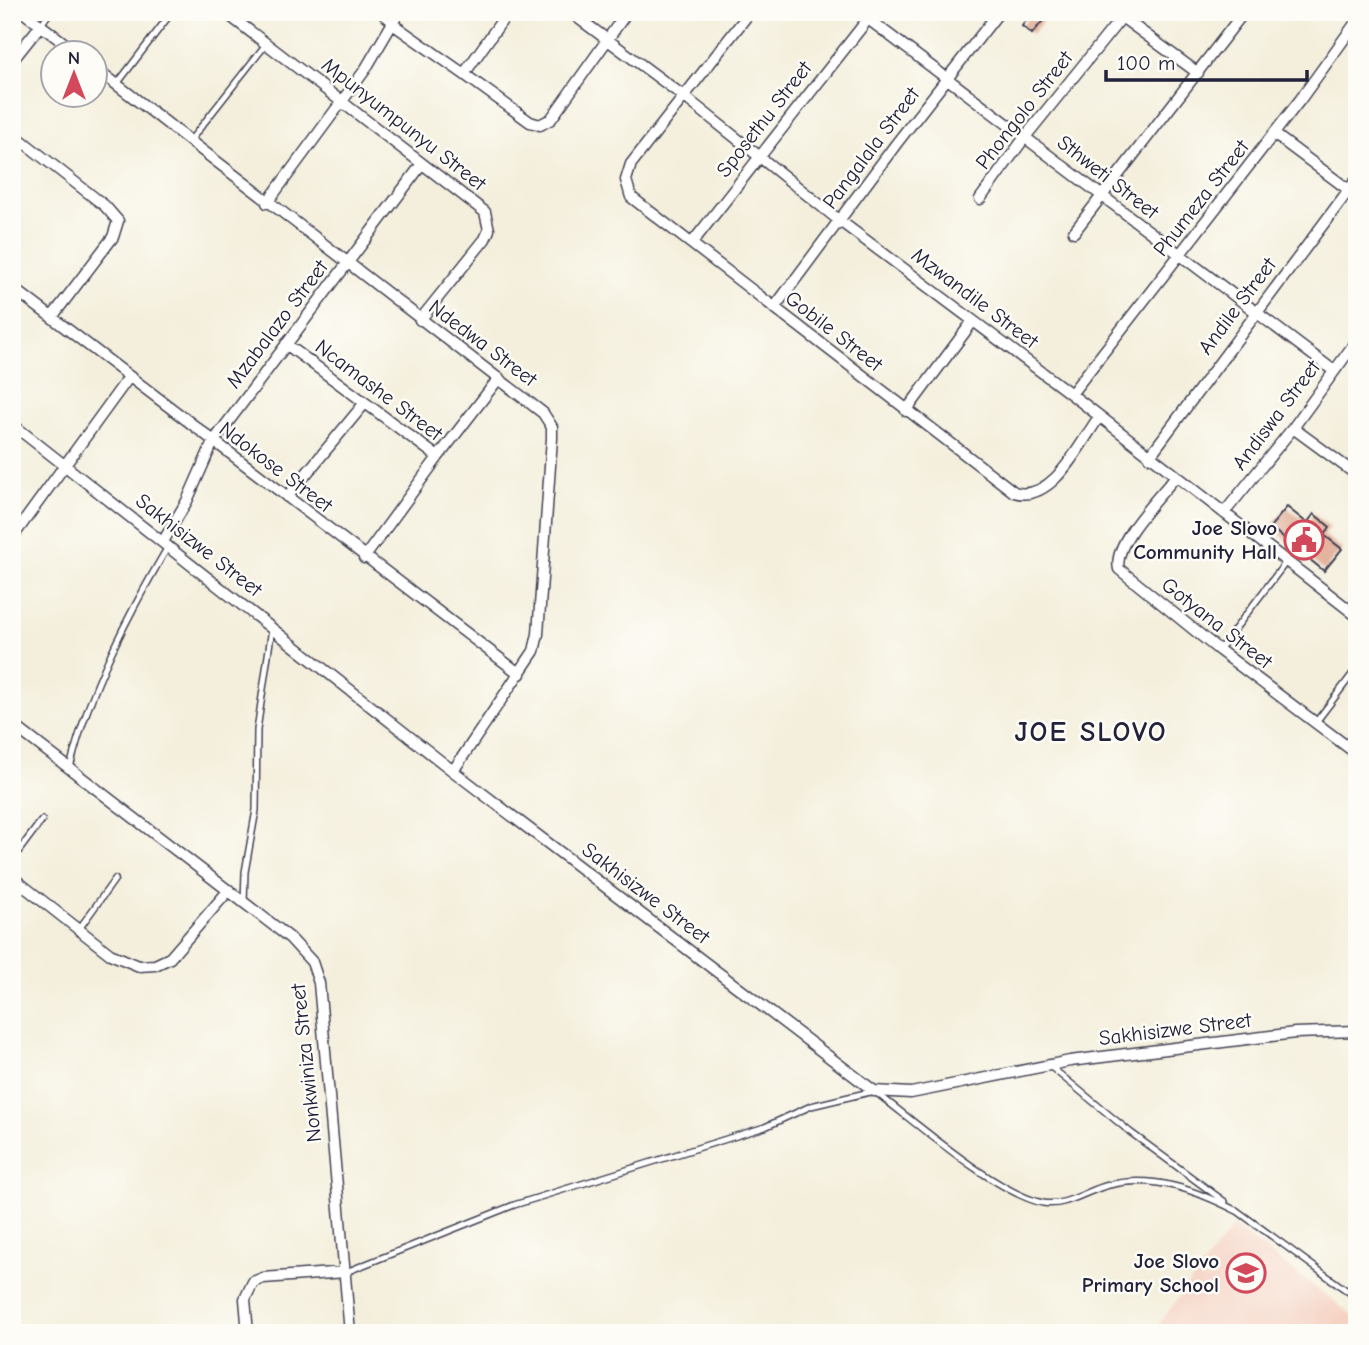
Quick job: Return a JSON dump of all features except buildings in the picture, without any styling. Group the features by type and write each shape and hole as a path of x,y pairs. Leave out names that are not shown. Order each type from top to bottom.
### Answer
{"street":[{"path":"23,12 57,38"},
{"name":"Mpunyumpunyu Street","path":"225,12 485,212 489,230 420,320"},
{"path":"267,203 342,100 394,25 400,12"},
{"path":"464,74 508,12"},
{"name":"Mzwandile Street","path":"570,12 686,97 840,221 1071,394 1357,617"},
{"path":"394,25 535,124 551,119 627,12"},
{"name":"Gobile Street","path":"750,12 631,164 626,180 631,197 1014,492 1024,496 1044,490 1052,483 1099,417"},
{"name":"Pangalala Street","path":"774,308 895,144 949,80 999,12"},
{"path":"1074,232 1244,12"},
{"path":"1121,14 1198,73"},
{"name":"Phongolo Street","path":"980,199 1121,14"},
{"name":"Sthweti Street","path":"864,16 1103,196 1179,257 1334,371"},
{"name":"Sposethu Street","path":"692,243 864,16"},
{"name":"Phumeza Street","path":"1071,394 1274,134 1357,21"},
{"path":"12,61 40,26"},
{"name":"Ndedwa Street","path":"108,77 267,203 544,413 552,427 538,634 534,651 453,771"},
{"path":"12,133 105,206 118,220 113,237 52,317"},
{"path":"1274,134 1353,193"},
{"name":"Mzabalazo Street","path":"166,542 213,442 422,164"},
{"name":"Andile Street","path":"1149,457 1255,314 1353,193 1357,179"},
{"name":"Ndokose Street","path":"12,287 364,558 520,674"},
{"path":"906,411 974,321"},
{"name":"Andiswa Street","path":"1224,513 1293,428 1357,340"},
{"name":"Ncamashe Street","path":"285,344 438,457 499,378"},
{"path":"12,538 129,377"},
{"path":"287,497 364,404"},
{"name":"Sakhisizwe Street","path":"12,424 166,542 453,771 874,1091 928,1090 1070,1061 1295,1033 1357,1031"},
{"path":"1293,428 1357,475"},
{"path":"364,558 438,457"},
{"name":"Gotyana Street","path":"1175,477 1123,543 1116,559 1119,569 1219,650 1357,754"},
{"name":"Nonkwiniza Street","path":"12,724 301,947 317,974 350,1333"},
{"path":"12,877 121,961 139,966 155,965 177,953 229,890"},
{"path":"248,1333 245,1299 253,1282 263,1278 346,1272"}],"lane":[{"path":"40,26 50,12"},
{"path":"117,84 172,12"},
{"path":"377,12 394,25"},
{"path":"189,142 267,43"},
{"path":"70,768 76,742 118,636 166,542"},
{"path":"1219,650 1286,562"},
{"path":"244,902 245,872 256,810 257,730 272,627"},
{"path":"1315,722 1357,668"},
{"path":"12,860 42,820"},
{"path":"79,929 115,879"},
{"path":"1051,1067 1130,1132 1357,1298"},
{"path":"346,1272 514,1205 765,1127 811,1106 874,1091 996,1182 1024,1198 1046,1203 1068,1201 1109,1185 1153,1181 1201,1193 1237,1211"}],"shaded area":[{"name":"Joe Slovo Primary School","path":"1233,1226 1357,1319 1357,1333 1152,1333"}],"place":[{"name":"Joe Slovo Community Hall","path":"1304,540"},
{"name":"Joe Slovo Primary School","path":"1246,1273"}],"district":[{"name":"JOE SLOVO","path":"1091,732"}]}
